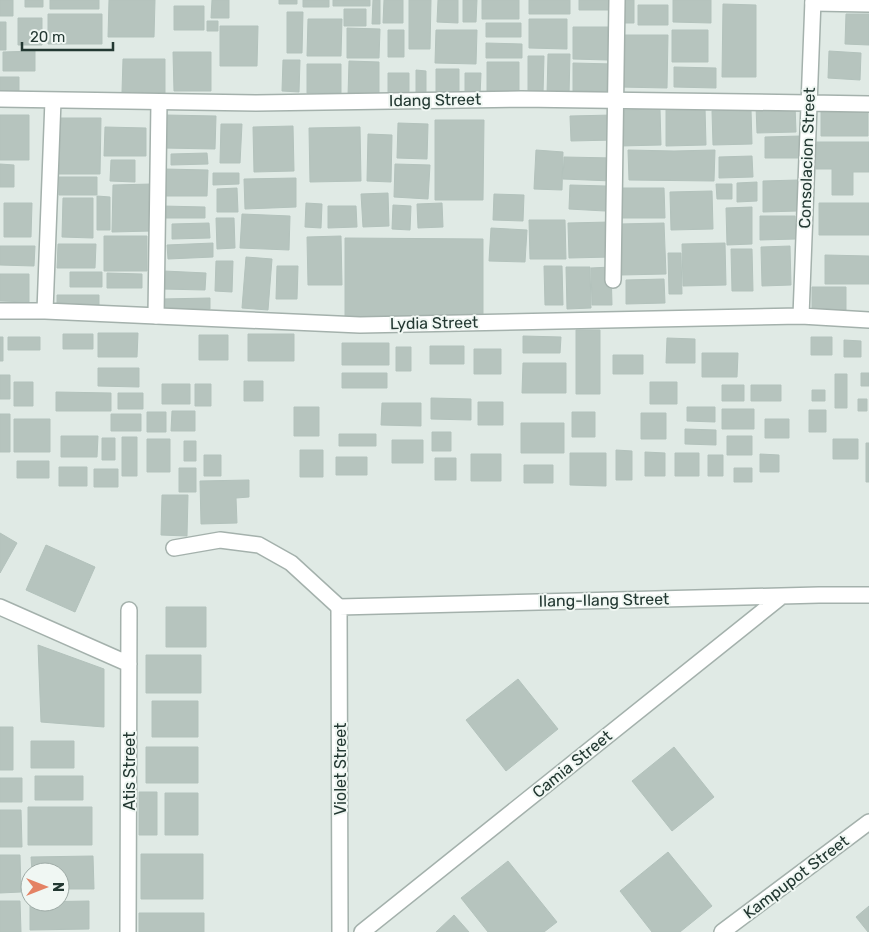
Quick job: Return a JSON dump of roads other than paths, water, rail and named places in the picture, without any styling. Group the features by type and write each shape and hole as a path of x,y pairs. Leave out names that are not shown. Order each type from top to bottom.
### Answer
{"street":[{"path":"613,280 617,0"},
{"path":"813,2 869,4"},
{"name":"Consolacion Street","path":"801,316 813,2"},
{"name":"Idang Street","path":"0,99 256,103 521,99 869,104"},
{"path":"45,311 53,100"},
{"path":"156,316 160,102"},
{"name":"Lydia Street","path":"0,310 360,325 801,316 869,320"},
{"path":"174,548 220,540 259,546 291,563 339,607"},
{"name":"Ilang-Ilang Street","path":"339,607 869,595"},
{"name":"Camia Street","path":"362,932 782,596"},
{"path":"0,607 129,664"},
{"name":"Violet Street","path":"339,607 340,932"},
{"name":"Atis Street","path":"128,932 129,610"},
{"name":"Kampupot Street","path":"722,932 869,822"}]}
